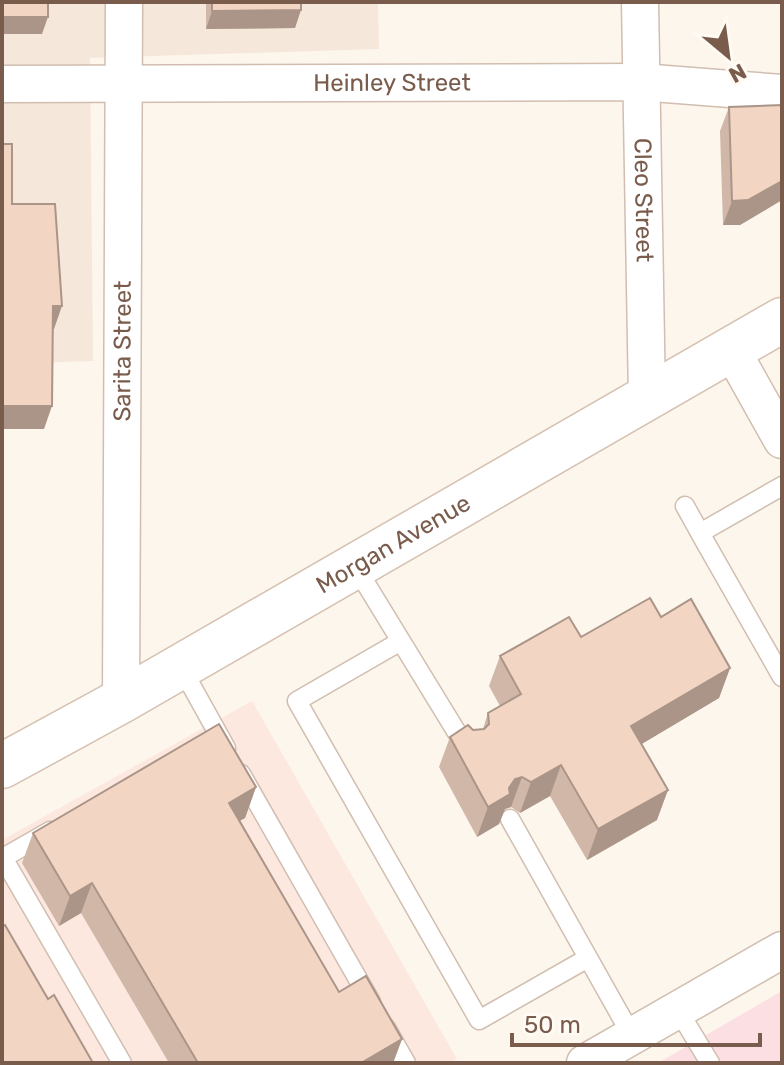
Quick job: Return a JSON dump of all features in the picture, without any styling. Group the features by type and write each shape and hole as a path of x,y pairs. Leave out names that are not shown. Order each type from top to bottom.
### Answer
{"main road":[{"name":"Morgan Avenue","path":"2,766 181,667 782,320"}],"street":[{"name":"Sarita Street","path":"121,701 124,2"},
{"name":"Cleo Street","path":"640,2 647,399"},
{"name":"Heinley Street","path":"2,84 640,82 782,93"},
{"path":"731,349 782,440"},
{"path":"593,1061 782,950"}],"lane":[{"path":"700,533 782,486"},
{"path":"685,506 782,677"},
{"path":"355,566 467,749"},
{"path":"401,641 297,701 479,1020 588,958"},
{"path":"181,667 212,738 406,1063"},
{"path":"70,819 2,857 122,1063"},
{"path":"510,819 632,1036"},
{"path":"678,1010 710,1063"}],"shaded area":[{"path":"2,2 378,2 379,49 90,58 93,361 2,364"},
{"path":"252,701 457,1059 450,1063 2,1063 2,840"},
{"path":"782,991 782,1063 658,1063"}],"building":[{"path":"2,2 48,2 48,17 2,17"},
{"path":"212,2 301,2 301,10 212,11"},
{"path":"782,105 782,181 748,200 732,201 729,107"},
{"path":"2,144 12,144 12,204 55,204 62,306 53,306 52,406 2,406"},
{"path":"650,598 661,617 691,599 730,668 631,726 668,790 598,829 561,765 531,782 522,777 515,779 509,788 510,794 488,807 450,737 468,725 473,730 484,729 489,724 488,713 521,694 500,656 569,617 581,637"},
{"path":"219,724 256,787 229,803 339,992 366,976 402,1039 361,1063 198,1063 92,883 70,896 33,833"},
{"path":"5,925 48,999 54,995 93,1063 2,1063 2,927"}]}
